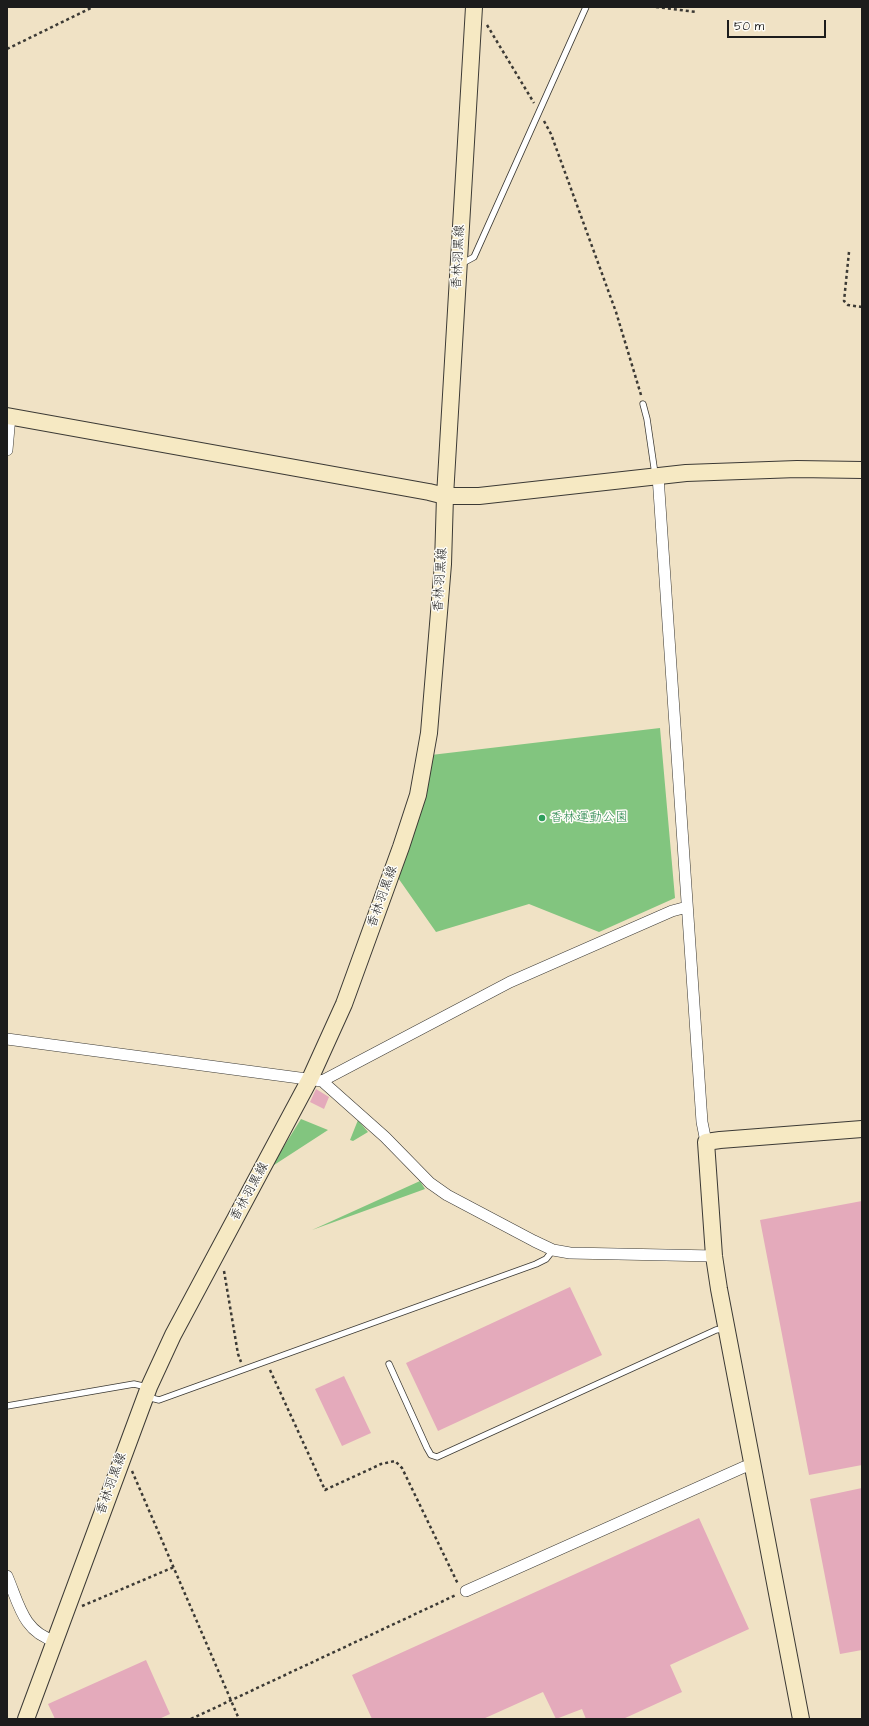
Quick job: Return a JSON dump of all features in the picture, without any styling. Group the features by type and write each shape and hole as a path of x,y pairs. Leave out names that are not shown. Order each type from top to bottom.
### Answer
{"main road":[{"name":"香林羽黒線","path":"26,1719 120,1463 148,1392 173,1335 214,1259 316,1080 401,847 418,795 429,733 443,564 445,496 474,8"},
{"path":"8,416 445,496 479,496 656,476 731,471 862,470"},
{"path":"801,1719 754,1466 726,1328 714,1256 706,1142 862,1129"}],"street":[{"path":"7,450 8,416"},
{"path":"656,476 702,1122 706,1142"},
{"path":"316,1080 545,965 672,911 687,908"},
{"path":"7,1040 316,1080 385,1137 436,1187 507,1228 553,1250 570,1254 714,1256"},
{"path":"466,1591 744,1467 754,1466"},
{"path":"7,1576 26,1620 33,1630 44,1638 55,1641"}],"lane":[{"path":"459,265 474,257 586,7"},
{"path":"643,404 647,419 656,476"},
{"path":"7,1406 134,1384 159,1400 536,1264 546,1259 553,1250"},
{"path":"390,1364 427,1448 431,1455 437,1457 716,1330 726,1328"}],"path":[{"path":"7,49 93,7"},
{"path":"656,7 696,12"},
{"path":"474,8 486,24 551,134 616,312 643,404"},
{"path":"849,252 844,301 848,306 862,307"},
{"path":"214,1259 223,1269 238,1354 243,1369"},
{"path":"266,1361 325,1490 381,1464 395,1461 402,1468 460,1587 466,1591"},
{"path":"120,1463 134,1473 240,1719"},
{"path":"69,1602 82,1606 174,1567"},
{"path":"191,1719 466,1591"}],"green space":[{"name":"香林運動公園","path":"660,728 675,898 599,932 529,904 436,932 396,875 431,755"},
{"path":"301,1119 328,1130 271,1167"},
{"path":"358,1120 368,1132 353,1141 350,1140"},
{"path":"420,1181 425,1189 312,1230"}],"building":[{"path":"316,1089 329,1097 324,1109 310,1102"},
{"path":"862,1201 862,1465 809,1475 760,1220"},
{"path":"570,1287 602,1355 438,1431 406,1363"},
{"path":"344,1376 371,1433 342,1446 315,1389"},
{"path":"862,1488 862,1650 840,1654 810,1499"},
{"path":"699,1518 749,1629 670,1665 682,1692 623,1719 586,1719 582,1709 556,1719 543,1692 483,1719 372,1719 352,1675"},
{"path":"146,1660 170,1714 159,1719 55,1719 48,1704"}],"place":[{"name":"香林運動公園","path":"542,818"}]}
